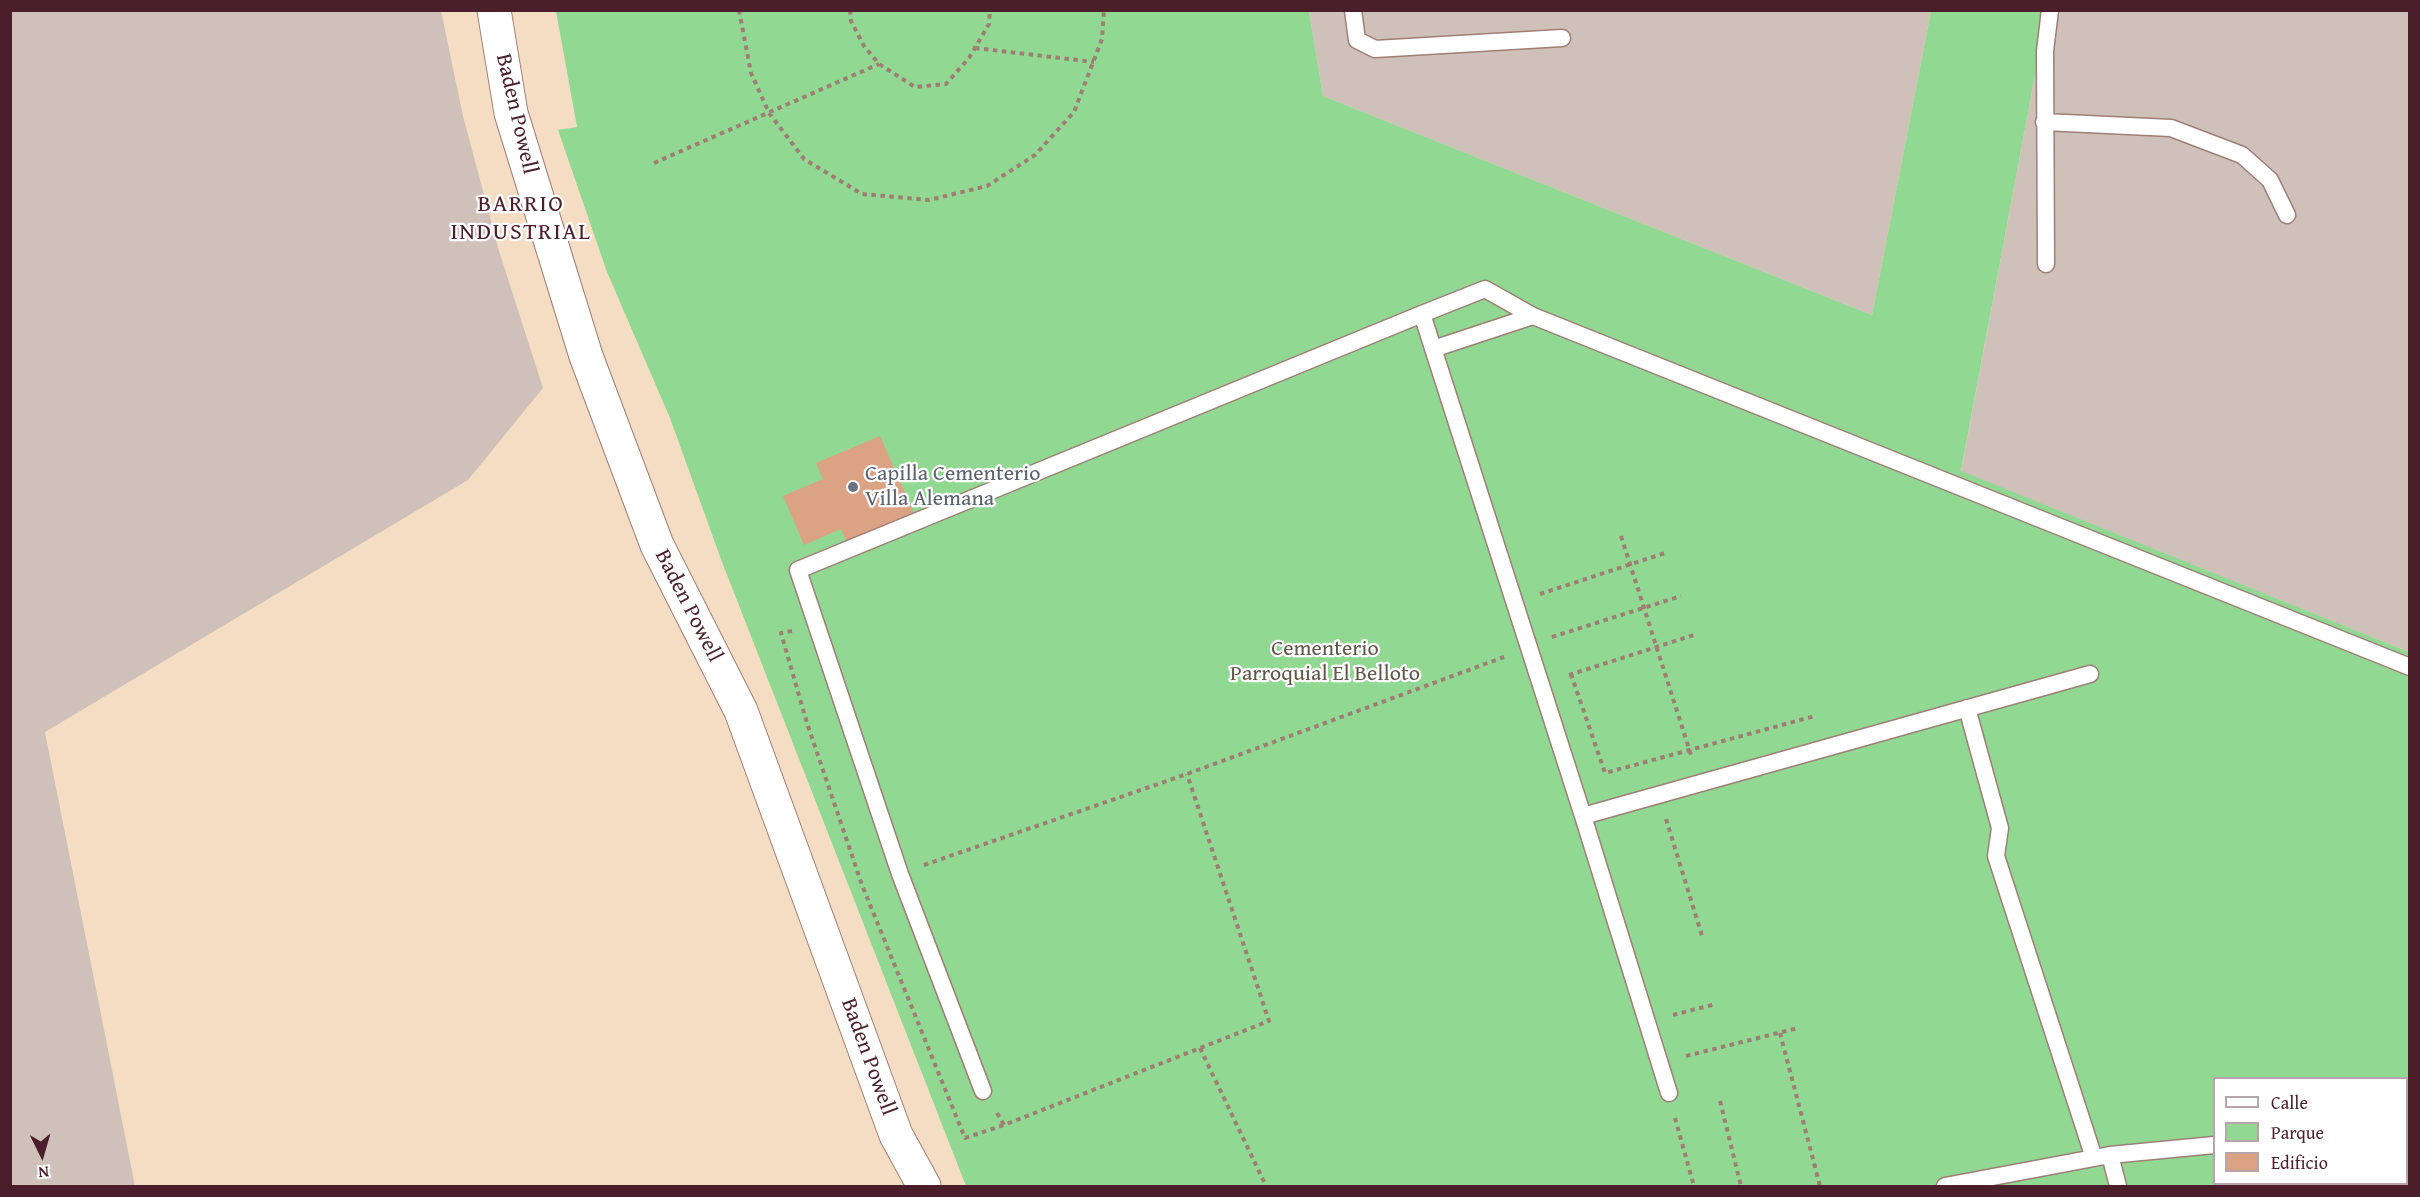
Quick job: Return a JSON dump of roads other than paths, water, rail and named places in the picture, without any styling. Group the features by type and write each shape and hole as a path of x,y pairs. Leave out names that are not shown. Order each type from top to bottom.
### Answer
{"street":[{"name":"Baden Powell","path":"494,10 511,113 586,356 657,545 741,711 896,1135 924,1186"}],"lane":[{"path":"1353,10 1357,40 1375,49 1562,39"},
{"path":"2046,264 2045,51 2050,10"},
{"path":"2044,122 2171,128 2181,131 2242,155 2270,180 2287,215"},
{"path":"983,1091 900,874 798,570 1485,289 1533,316 2409,667"},
{"path":"1422,314 1669,1093"},
{"path":"1433,349 1533,316"},
{"path":"1583,816 2090,674"},
{"path":"1967,708 2000,828 1996,856 2102,1156 2118,1186"},
{"path":"1945,1186 2102,1156 2213,1145"}],"place":[{"name":"Capilla Cementerio Villa Alemana","path":"853,487"}],"district":[{"name":"BARRIO INDUSTRIAL","path":"521,219"}],"park label":[{"name":"Cementerio Parroquial El Belloto","path":"1325,662"}]}
